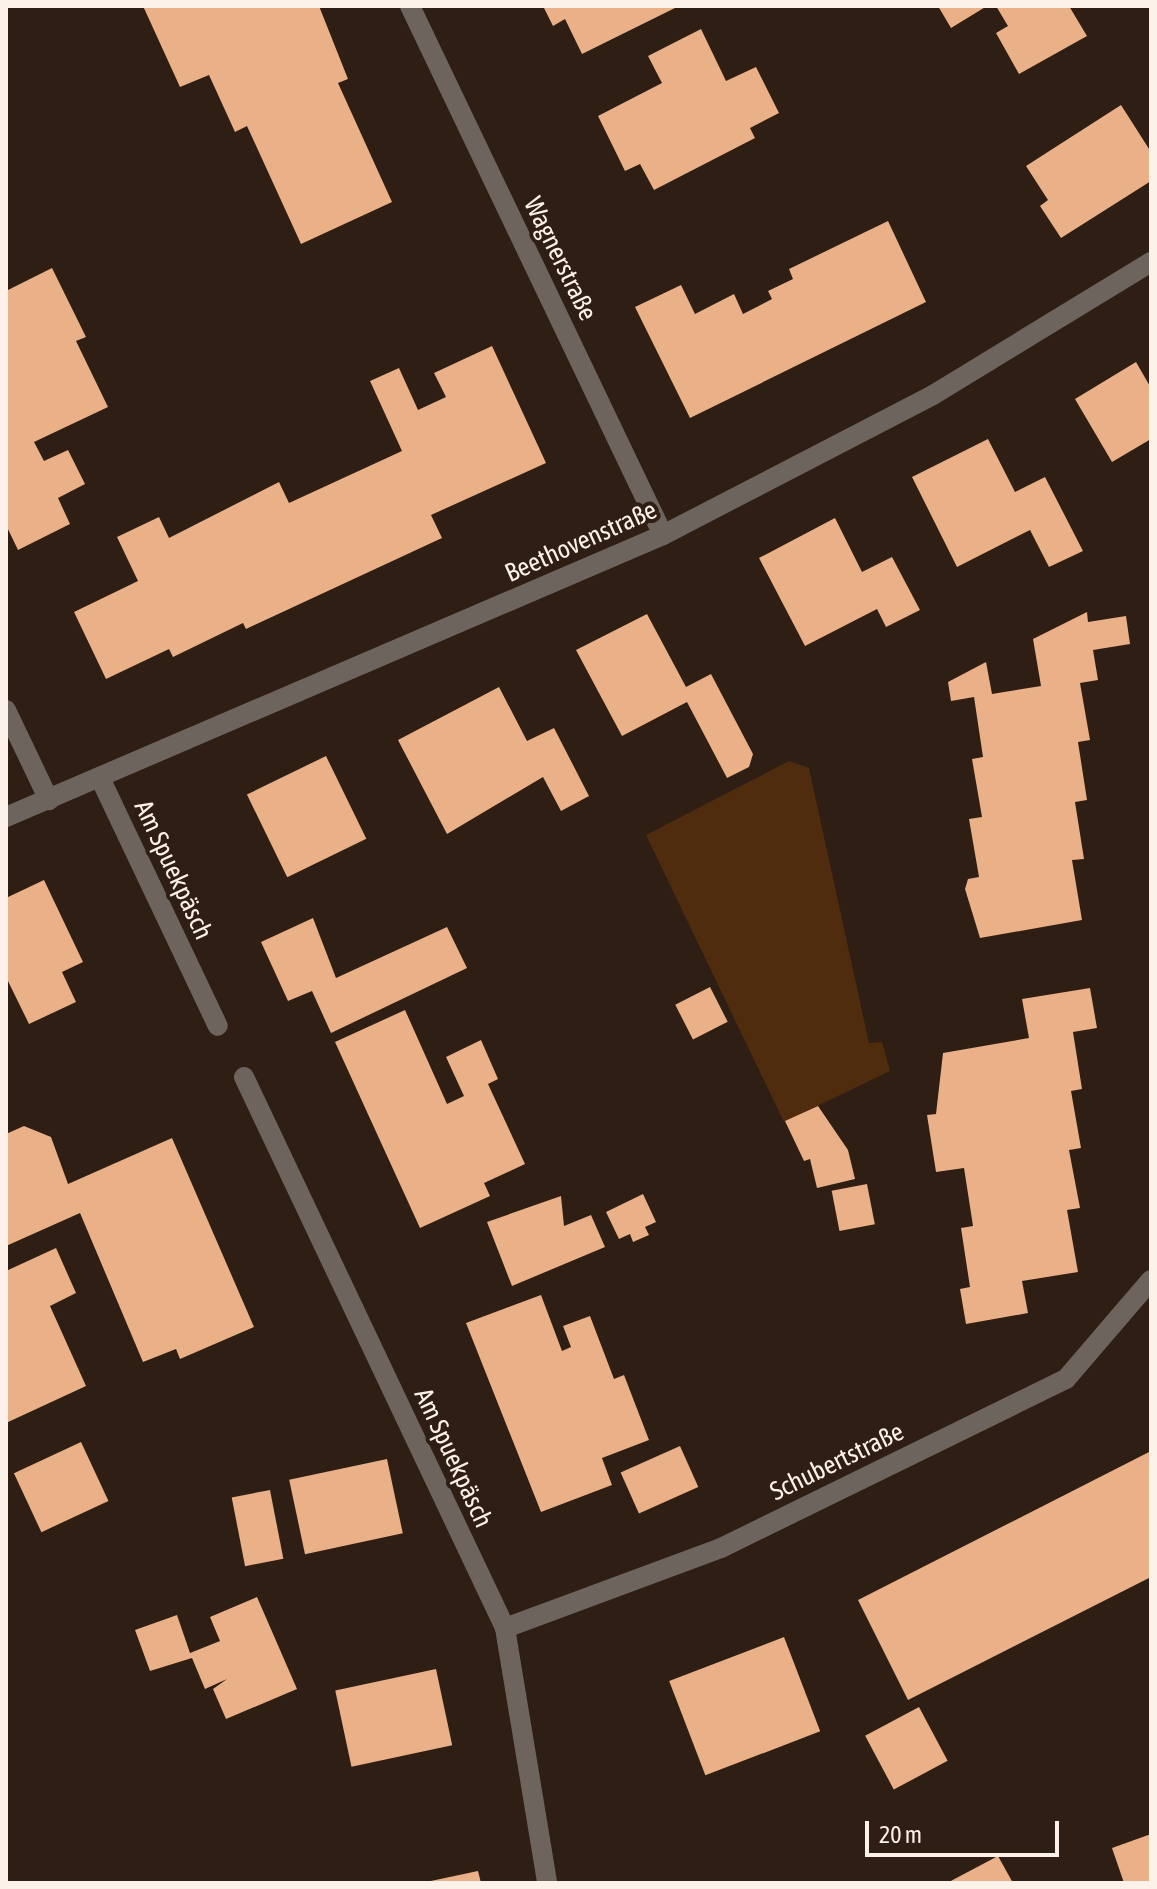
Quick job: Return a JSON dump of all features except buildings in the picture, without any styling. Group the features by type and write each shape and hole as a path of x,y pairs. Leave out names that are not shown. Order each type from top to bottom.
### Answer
{"street":[{"name":"Wagnerstraße","path":"410,6 663,535"},
{"name":"Beethovenstraße","path":"6,817 101,780 663,535 933,395 1151,262"},
{"path":"6,710 49,800"},
{"name":"Am Spuekpäsch","path":"101,780 218,1026"},
{"name":"Am Spuekpäsch","path":"244,1077 505,1628 547,1883"},
{"name":"Schubertstraße","path":"505,1628 721,1548 1066,1379 1151,1280"}],"shaded area":[{"path":"789,761 809,768 869,1043 882,1042 890,1071 784,1122 646,835"}]}
